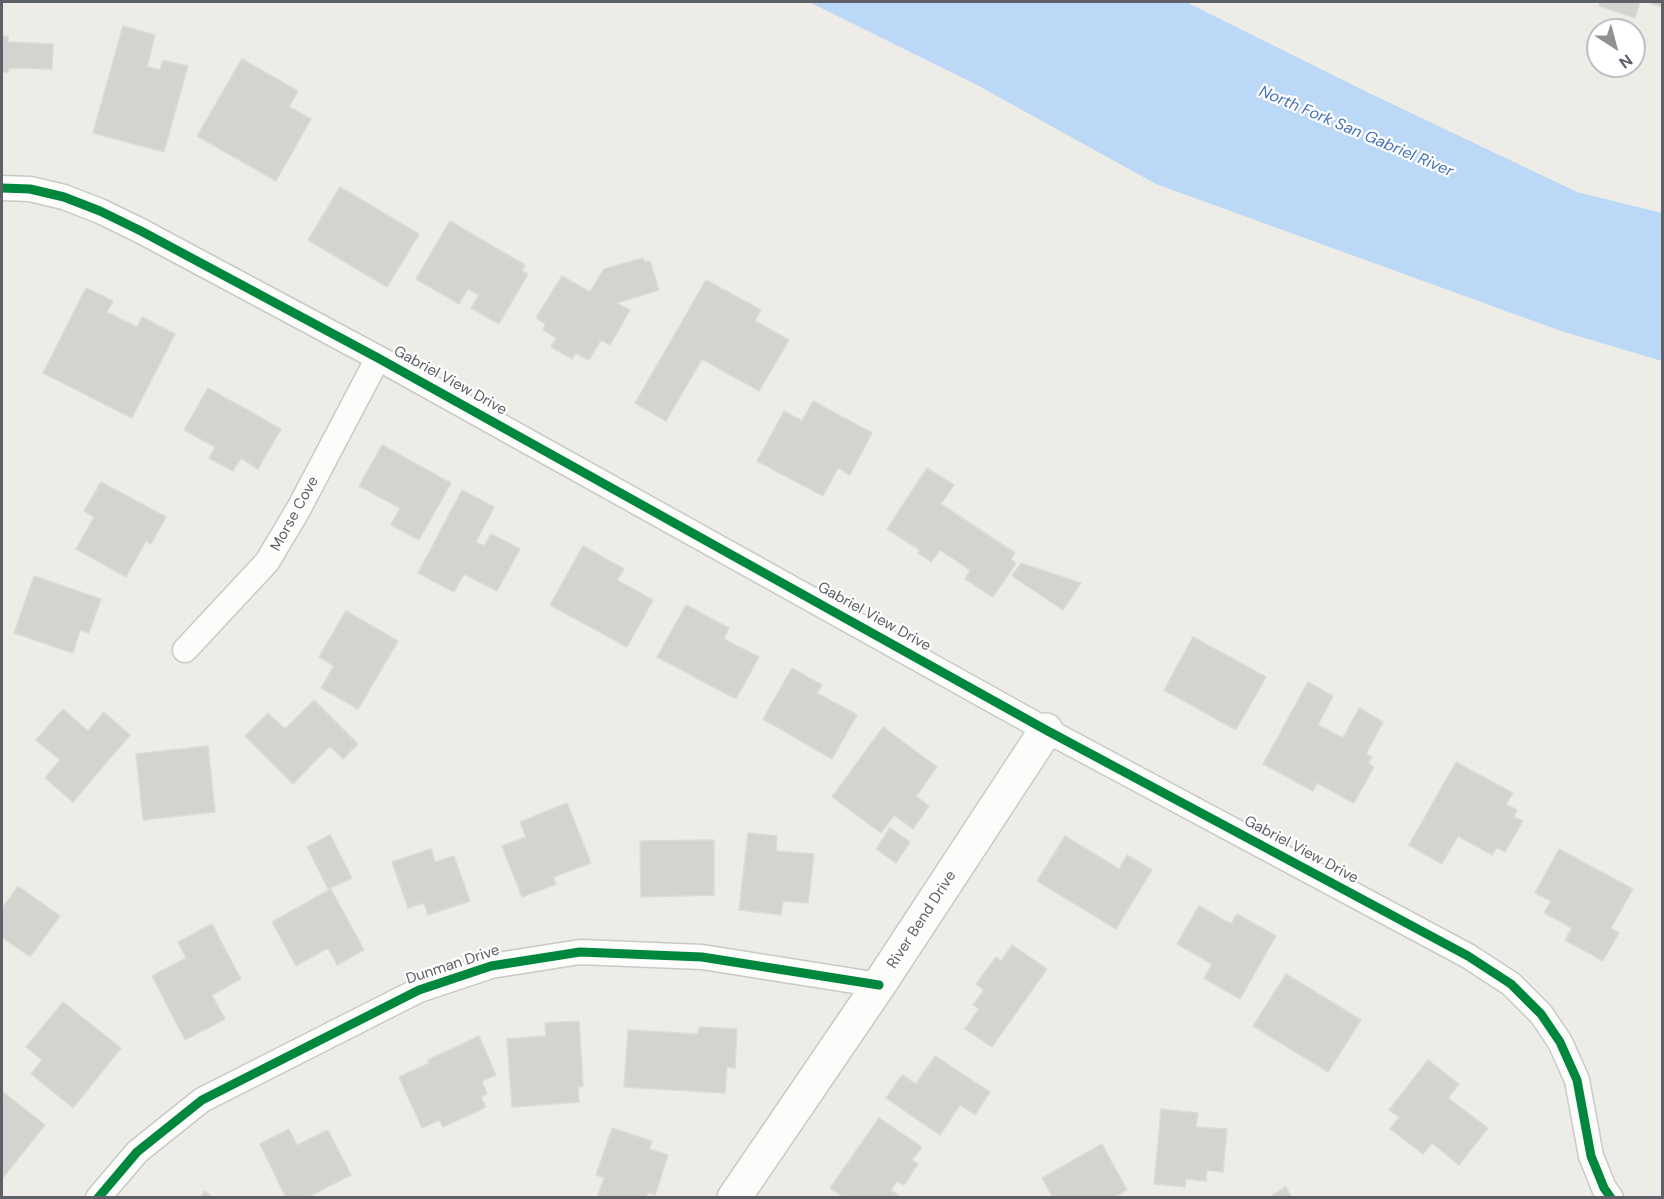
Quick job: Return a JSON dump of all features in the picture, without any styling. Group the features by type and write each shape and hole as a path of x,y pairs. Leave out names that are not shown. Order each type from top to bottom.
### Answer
{"street":[{"name":"Gabriel View Drive","path":"2,188 30,189 64,197 100,211 378,358 1046,730 1468,956 1511,984 1541,1014 1560,1042 1576,1080 1591,1156 1604,1188 1611,1197"},
{"name":"Morse Cove","path":"185,650 267,562 298,510 378,358"},
{"name":"River Bend Drive","path":"734,1197 879,985 1046,730"},
{"name":"Dunman Drive","path":"98,1197 137,1152 202,1100 418,990 491,966 580,952 702,957 879,985"}],"water":[{"name":"North Fork San Gabriel River","path":"809,2 1186,2 1369,93 1577,192 1662,213 1662,361 1561,331 1156,184 977,85"}],"building":[{"path":"1600,2 1640,2 1635,18 1599,6"},
{"path":"1662,2 1662,7 1651,4"},
{"path":"123,26 155,35 147,67 160,70 163,60 188,66 164,152 93,133"},
{"path":"2,36 8,36 8,42 53,44 52,69 9,68 9,72 2,72"},
{"path":"242,59 298,91 289,107 311,119 276,181 197,136"},
{"path":"340,187 419,234 387,287 308,240"},
{"path":"450,221 525,265 522,271 528,274 499,324 471,308 479,295 468,289 459,304 416,279"},
{"path":"643,258 645,262 650,261 659,290 617,303 630,310 610,345 601,340 589,360 576,353 572,359 551,347 556,338 543,330 545,324 536,318 562,276 590,292 604,269"},
{"path":"706,280 761,310 755,321 789,340 759,391 702,359 666,421 635,403"},
{"path":"86,288 113,301 107,312 137,327 142,317 175,334 132,418 43,373"},
{"path":"208,388 281,429 258,469 241,458 233,471 209,458 215,447 184,430"},
{"path":"813,401 872,433 850,475 838,468 823,496 757,461 784,411 802,421"},
{"path":"382,445 451,483 419,540 391,525 400,508 359,486"},
{"path":"927,468 954,485 941,504 1015,553 1011,559 1016,563 993,597 965,579 970,570 940,550 931,562 918,553 920,550 887,529"},
{"path":"101,482 166,517 151,544 146,541 126,577 76,549 94,517 84,511"},
{"path":"462,490 494,507 476,542 484,546 491,534 520,549 497,591 464,574 454,592 418,573"},
{"path":"583,546 624,569 617,580 653,600 627,647 550,605"},
{"path":"1021,563 1081,583 1063,610 1012,576"},
{"path":"34,576 101,599 89,633 80,630 73,653 14,633"},
{"path":"686,605 729,628 724,639 759,657 736,699 657,657"},
{"path":"346,611 398,641 358,709 321,688 334,666 319,657"},
{"path":"1193,637 1266,677 1236,730 1164,690"},
{"path":"792,668 822,685 817,693 857,715 832,759 763,719"},
{"path":"1308,682 1333,696 1318,725 1343,738 1359,708 1383,722 1366,754 1372,757 1368,763 1374,767 1354,803 1317,783 1313,791 1263,764"},
{"path":"314,700 358,744 343,759 330,746 293,784 245,736 268,713 285,729"},
{"path":"63,709 88,731 104,712 130,735 73,802 45,778 60,760 36,740"},
{"path":"883,727 937,767 916,796 929,806 913,829 894,815 881,833 832,797"},
{"path":"208,746 215,812 143,820 136,754"},
{"path":"1456,762 1513,793 1506,804 1517,810 1514,817 1523,821 1505,852 1497,847 1492,855 1458,836 1442,864 1409,845"},
{"path":"567,803 591,863 553,877 556,884 522,897 502,846 526,837 520,822"},
{"path":"890,828 910,842 896,863 876,849"},
{"path":"748,833 777,836 776,851 814,854 808,903 783,901 781,915 739,910"},
{"path":"330,835 352,878 328,889 307,847"},
{"path":"1065,836 1119,869 1127,855 1152,870 1116,929 1037,881"},
{"path":"714,840 714,895 641,897 640,841"},
{"path":"431,849 435,862 454,856 470,901 428,915 424,903 408,908 392,862"},
{"path":"1559,849 1633,889 1611,928 1619,933 1603,961 1565,940 1572,928 1544,913 1551,901 1535,893"},
{"path":"18,886 60,916 30,957 2,937 2,909"},
{"path":"331,889 364,950 337,965 328,948 296,966 272,922"},
{"path":"1199,906 1231,924 1237,914 1276,936 1240,999 1204,978 1212,964 1177,944"},
{"path":"212,924 241,979 212,995 225,1019 185,1040 152,976 186,958 178,942"},
{"path":"1012,945 1047,969 992,1047 965,1029 979,1009 973,1005 984,990 976,984 996,957 1001,961"},
{"path":"1286,974 1361,1020 1328,1072 1253,1026"},
{"path":"63,1002 121,1048 73,1108 31,1074 42,1060 26,1047"},
{"path":"579,1021 583,1086 578,1087 579,1102 512,1107 507,1039 546,1036 545,1023"},
{"path":"699,1027 737,1029 735,1068 727,1067 725,1093 624,1087 628,1030 698,1034"},
{"path":"479,1036 496,1075 482,1081 487,1094 481,1097 486,1107 443,1127 439,1120 422,1128 399,1077 429,1063 428,1060"},
{"path":"935,1056 990,1092 975,1115 960,1105 940,1135 886,1098 902,1075 916,1084"},
{"path":"1428,1060 1459,1084 1448,1098 1488,1128 1459,1165 1432,1143 1423,1154 1390,1129 1399,1117 1389,1110"},
{"path":"3,1092 45,1125 2,1179 2,1094"},
{"path":"1161,1109 1198,1113 1196,1127 1227,1129 1223,1172 1207,1170 1206,1181 1186,1179 1185,1187 1154,1184"},
{"path":"879,1118 922,1147 912,1160 918,1164 904,1185 897,1181 891,1190 902,1198 844,1198 830,1188"},
{"path":"612,1128 652,1141 649,1149 668,1155 655,1195 648,1192 647,1198 597,1198 604,1178 596,1175"},
{"path":"289,1129 297,1145 328,1130 351,1175 312,1195 313,1198 286,1198 260,1144"},
{"path":"1102,1144 1127,1190 1113,1198 1053,1198 1042,1178"},
{"path":"1286,1187 1292,1198 1268,1198"},
{"path":"205,1191 213,1198 199,1198"}],"cycle path":[{"path":"2,188 30,189 64,197 141,231 378,358 1046,730 1468,956 1511,984 1541,1014 1560,1042 1577,1080 1591,1156 1604,1188 1611,1198"},
{"path":"98,1198 137,1152 202,1100 419,990 491,966 580,952 702,957 879,985"}]}
